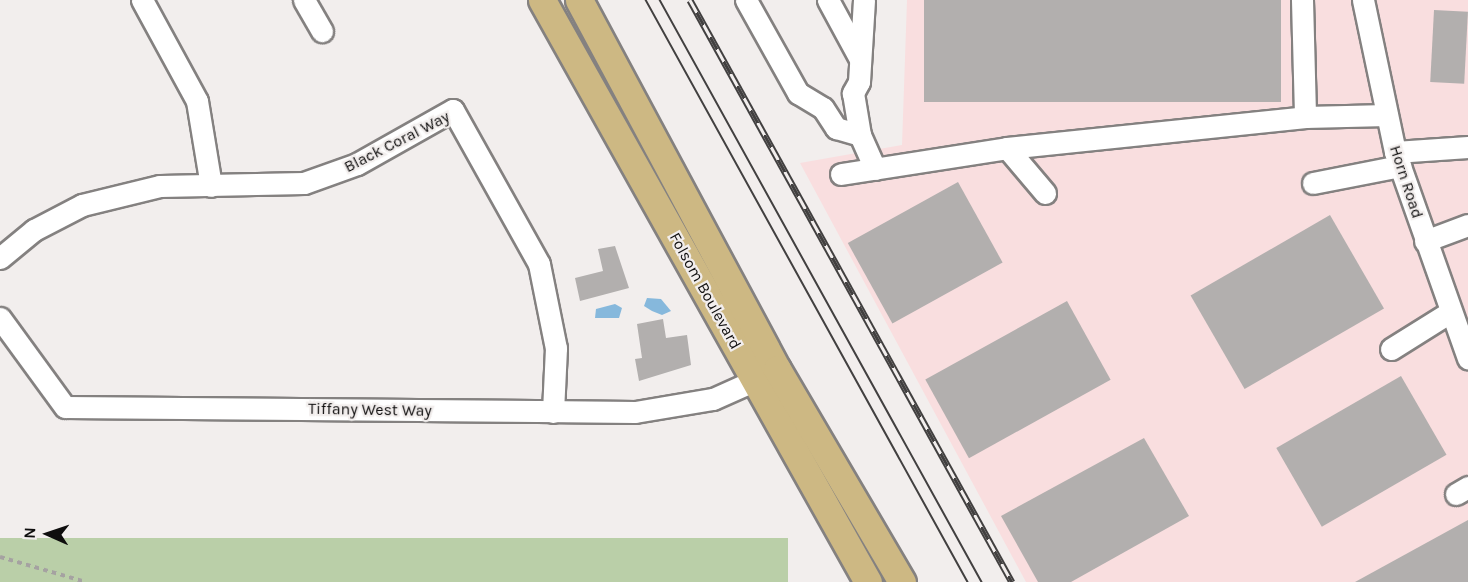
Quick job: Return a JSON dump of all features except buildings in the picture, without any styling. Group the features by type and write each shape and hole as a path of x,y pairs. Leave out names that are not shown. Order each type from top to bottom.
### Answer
{"main road":[{"name":"Folsom Boulevard","path":"542,0 766,375 902,582"},
{"name":"Folsom Boulevard","path":"579,0 868,582"}],"street":[{"path":"142,0 197,101 211,186"},
{"path":"304,0 322,31"},
{"path":"747,0 798,93 823,108 836,128 860,135"},
{"path":"828,0 861,59"},
{"path":"864,0 861,59 853,93 860,135 875,169"},
{"path":"1302,0 1305,117"},
{"name":"Horn Road","path":"1363,0 1397,159 1468,357"},
{"path":"823,108 853,93"},
{"name":"Black Coral Way","path":"0,258 34,230 82,205 160,186 275,186 331,175 453,110 539,264 556,348 552,412"},
{"path":"841,174 1007,148 1305,117 1387,115"},
{"path":"1314,183 1397,159 1468,147"},
{"path":"1007,148 1045,193"},
{"path":"1425,241 1468,225"},
{"path":"1391,349 1450,312"},
{"name":"Tiffany West Way","path":"0,318 65,407 552,412 666,410 738,392 766,375"}],"path":[{"path":"0,557 86,582"}],"shaded area":[{"path":"907,0 1468,0 1468,582 1026,582 800,163 902,145"}],"green space":[{"path":"0,538 788,538 788,582 0,582"}],"water":[{"path":"647,298 661,299 671,311 662,315 652,311 644,306"},
{"path":"615,304 622,308 619,318 595,318 596,309"}],"tram line":[{"path":"646,0 968,582"},
{"path":"660,0 982,582"}],"railway":[{"path":"690,0 1012,582"}]}
